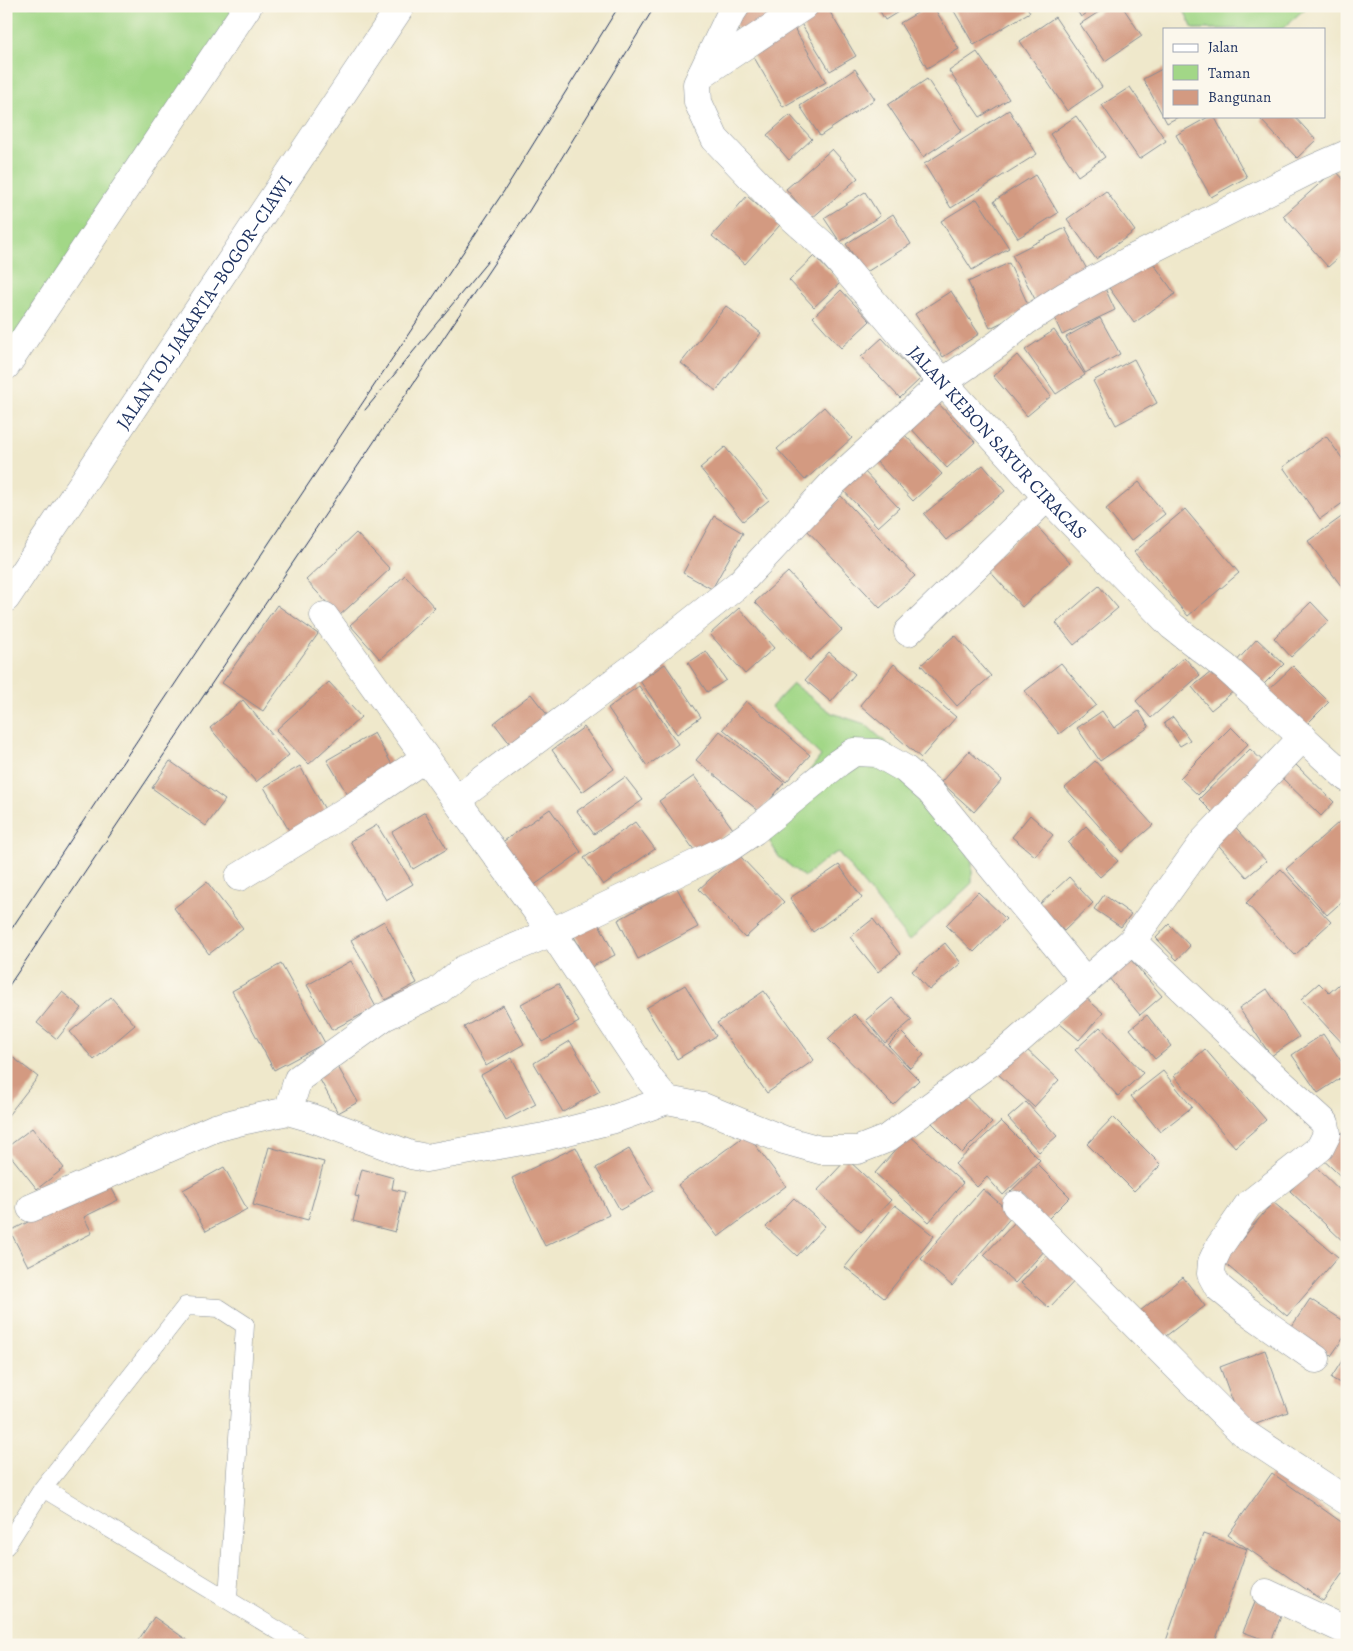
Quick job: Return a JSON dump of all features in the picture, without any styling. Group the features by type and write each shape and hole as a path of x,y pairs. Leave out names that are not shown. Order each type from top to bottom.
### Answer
{"main road":[{"path":"6,366 248,6"},
{"name":"JALAN TOL JAKARTA–BOGOR–CIAWI","path":"6,598 401,6"},
{"name":"JALAN KEBON SAYUR CIRACAS","path":"736,6 701,74 698,84 698,102 715,139 776,203 832,253 1047,497 1172,626 1224,667 1303,737 1344,770"},
{"path":"701,74 804,6"},
{"path":"456,800 634,667 740,583 834,482 944,382 998,344 1026,321 1065,296 1134,258 1308,170 1347,154"},
{"path":"908,632 1047,497"},
{"path":"324,616 552,932 651,1081 667,1100"},
{"path":"31,1208 215,1128 288,1111 411,1155 426,1158 544,1137 611,1120 667,1100 703,1107 784,1140 820,1150 858,1150 886,1139 1011,1048 1132,941 1204,841 1303,737"},
{"path":"288,1111 298,1079 384,1017 438,991 464,969 552,932 729,848 754,831 854,752 877,753 905,769 930,791 1086,982"},
{"path":"239,877 354,806 426,758"},
{"path":"1132,941 1325,1123 1327,1134 1320,1148 1248,1205 1219,1247 1212,1262 1211,1274 1218,1287 1246,1310 1316,1359"},
{"path":"1016,1205 1242,1432 1347,1501"},
{"path":"1266,1593 1347,1631"}],"lane":[{"path":"6,1546 43,1488 186,1306 219,1308 244,1325 228,1599"},
{"path":"43,1488 302,1645"}],"green space":[{"path":"6,6 248,6 6,366"},
{"path":"1182,6 1308,6 1283,28 1193,28"},
{"path":"793,684 832,713 865,724 925,777 972,861 972,883 909,941 838,852 830,856 804,877 779,857 770,842 767,825 821,756 771,707"}],"building":[{"path":"746,6 795,6 746,40 730,17"},
{"path":"877,6 908,6 885,20"},
{"path":"929,6 933,6 959,49 927,68 900,23"},
{"path":"951,6 1026,6 1030,12 974,45"},
{"path":"1074,6 1098,6 1081,17"},
{"path":"1108,6 1122,6 1142,36 1105,61 1080,24"},
{"path":"827,7 856,56 830,71 800,22"},
{"path":"1055,17 1102,87 1067,111 1020,41"},
{"path":"794,28 826,82 783,107 752,54"},
{"path":"977,52 1009,99 980,117 949,71"},
{"path":"855,69 875,99 820,136 800,106"},
{"path":"1163,69 1163,116 1143,79"},
{"path":"927,79 962,131 923,157 888,105"},
{"path":"1130,87 1166,141 1139,159 1102,105"},
{"path":"1009,110 1037,154 951,208 924,164"},
{"path":"790,115 812,139 789,160 767,135"},
{"path":"1076,116 1105,157 1078,176 1050,134"},
{"path":"1164,118 1176,118 1167,123"},
{"path":"1206,118 1215,118 1247,177 1211,197 1176,135"},
{"path":"1263,118 1296,118 1316,140 1297,158 1261,120"},
{"path":"832,149 858,178 811,219 786,189"},
{"path":"1335,170 1347,183 1347,250 1328,267 1283,216"},
{"path":"1035,175 1058,213 1018,238 994,201"},
{"path":"1106,191 1135,231 1096,259 1067,219"},
{"path":"865,192 880,216 840,242 824,218"},
{"path":"747,196 780,225 745,264 712,236"},
{"path":"977,199 1009,248 972,270 941,221"},
{"path":"893,214 911,244 865,273 846,244"},
{"path":"1065,228 1092,279 1038,305 1012,255"},
{"path":"814,256 840,283 814,307 789,280"},
{"path":"1148,256 1175,294 1134,323 1107,285"},
{"path":"1009,263 1030,309 990,328 968,282"},
{"path":"1103,284 1115,310 1062,335 1050,308"},
{"path":"841,290 870,321 841,348 813,317"},
{"path":"951,291 979,334 943,357 915,314"},
{"path":"726,306 761,333 716,391 681,363"},
{"path":"1100,318 1120,354 1085,373 1066,337"},
{"path":"1054,330 1085,375 1056,394 1025,350"},
{"path":"882,338 920,379 900,398 861,357"},
{"path":"1017,355 1051,396 1027,416 993,376"},
{"path":"1134,359 1157,403 1116,425 1093,381"},
{"path":"936,401 975,442 947,468 909,426"},
{"path":"824,407 852,438 805,480 777,449"},
{"path":"903,433 942,474 913,501 874,459"},
{"path":"1326,436 1347,465 1347,500 1320,519 1283,467"},
{"path":"725,447 769,500 743,521 700,468"},
{"path":"983,465 1005,491 946,540 924,514"},
{"path":"861,468 899,508 878,527 840,487"},
{"path":"1139,482 1165,514 1131,541 1106,509"},
{"path":"841,496 915,576 880,608 806,529"},
{"path":"1185,509 1239,573 1188,616 1134,552"},
{"path":"1347,513 1347,594 1308,541"},
{"path":"714,516 743,533 712,589 683,573"},
{"path":"1034,523 1070,563 1022,607 985,566"},
{"path":"356,533 390,569 339,616 306,580"},
{"path":"788,572 842,630 810,660 755,602"},
{"path":"405,575 435,608 380,659 350,625"},
{"path":"1099,586 1118,608 1074,645 1056,623"},
{"path":"1311,602 1329,621 1291,657 1274,638"},
{"path":"277,605 318,634 263,711 222,683"},
{"path":"739,608 774,648 745,674 710,634"},
{"path":"955,635 991,676 957,706 921,665"},
{"path":"1257,639 1284,664 1258,690 1232,666"},
{"path":"706,651 726,680 707,692 688,663"},
{"path":"829,652 855,674 831,702 805,680"},
{"path":"1184,657 1200,675 1151,718 1136,701"},
{"path":"1061,663 1096,705 1059,734 1025,691"},
{"path":"665,664 701,717 677,734 640,681"},
{"path":"894,664 956,717 921,758 860,705"},
{"path":"1293,666 1329,702 1304,727 1268,690"},
{"path":"1215,669 1234,691 1211,710 1192,687"},
{"path":"329,682 361,717 309,764 276,730"},
{"path":"639,686 678,744 647,766 608,708"},
{"path":"531,694 552,721 514,749 494,723"},
{"path":"243,700 289,755 256,782 210,728"},
{"path":"746,701 810,755 786,782 723,729"},
{"path":"1102,711 1114,728 1139,711 1149,727 1100,761 1077,728"},
{"path":"1173,717 1190,740 1180,746 1164,723"},
{"path":"584,727 614,769 582,792 552,750"},
{"path":"1231,727 1248,744 1198,795 1180,778"},
{"path":"720,731 784,783 760,812 696,760"},
{"path":"374,733 395,770 349,797 327,760"},
{"path":"1250,749 1265,763 1214,814 1199,799"},
{"path":"969,751 1002,780 974,812 941,782"},
{"path":"170,761 225,800 206,826 152,788"},
{"path":"1095,761 1153,825 1122,852 1065,788"},
{"path":"1294,763 1334,802 1321,816 1280,776"},
{"path":"300,766 327,813 291,834 264,787"},
{"path":"694,776 733,829 697,854 659,801"},
{"path":"625,777 643,800 594,834 577,811"},
{"path":"550,809 581,852 533,886 501,843"},
{"path":"425,812 447,849 413,869 392,832"},
{"path":"1030,815 1053,835 1035,856 1012,837"},
{"path":"1347,815 1347,868 1340,873 1347,881 1347,897 1327,915 1286,869"},
{"path":"1230,821 1266,861 1247,877 1212,838"},
{"path":"635,822 655,849 603,885 584,858"},
{"path":"377,825 413,884 386,900 350,841"},
{"path":"1086,826 1118,861 1100,877 1068,843"},
{"path":"738,854 784,902 745,938 699,889"},
{"path":"839,865 862,898 813,932 790,898"},
{"path":"1281,869 1331,922 1295,955 1246,903"},
{"path":"1069,877 1093,903 1064,931 1039,905"},
{"path":"207,882 243,928 209,954 174,908"},
{"path":"677,888 698,927 638,959 618,920"},
{"path":"978,892 1006,919 974,952 946,925"},
{"path":"1104,895 1131,914 1121,927 1094,909"},
{"path":"873,919 900,954 878,972 850,937"},
{"path":"597,920 615,955 591,967 572,933"},
{"path":"384,921 417,983 385,1000 351,940"},
{"path":"1169,924 1190,946 1177,960 1156,938"},
{"path":"945,943 961,963 929,990 912,971"},
{"path":"1125,953 1162,996 1140,1015 1103,971"},
{"path":"351,961 376,1007 332,1030 307,985"},
{"path":"281,964 325,1043 274,1070 232,991"},
{"path":"1347,977 1347,1048 1301,999 1319,983 1329,993"},
{"path":"558,984 579,1022 542,1042 521,1004"},
{"path":"685,985 716,1036 677,1059 646,1008"},
{"path":"1267,989 1299,1037 1271,1056 1239,1008"},
{"path":"764,991 814,1060 767,1093 717,1023"},
{"path":"62,992 82,1008 57,1039 37,1023"},
{"path":"1083,995 1103,1013 1079,1040 1059,1023"},
{"path":"111,997 135,1025 94,1060 70,1032"},
{"path":"892,998 912,1020 885,1043 866,1020"},
{"path":"503,1005 524,1044 486,1066 464,1027"},
{"path":"854,1014 919,1080 893,1105 828,1039"},
{"path":"1147,1015 1171,1046 1155,1059 1130,1029"},
{"path":"1100,1027 1143,1073 1118,1096 1075,1050"},
{"path":"901,1032 924,1055 910,1068 888,1045"},
{"path":"1323,1034 1347,1070 1347,1074 1318,1093 1292,1055"},
{"path":"570,1041 600,1091 563,1112 534,1063"},
{"path":"1024,1047 1059,1080 1034,1107 998,1074"},
{"path":"1205,1049 1266,1120 1235,1147 1174,1076"},
{"path":"6,1052 38,1077 6,1118"},
{"path":"512,1058 536,1104 506,1120 481,1075"},
{"path":"337,1065 358,1102 338,1113 318,1076"},
{"path":"1163,1071 1192,1107 1160,1132 1131,1096"},
{"path":"960,1090 992,1123 962,1153 930,1121"},
{"path":"1026,1102 1057,1136 1039,1152 1008,1118"},
{"path":"1113,1117 1161,1165 1134,1191 1087,1144"},
{"path":"1001,1121 1040,1160 1003,1195 987,1177 977,1187 955,1164"},
{"path":"32,1128 64,1168 37,1189 6,1150 6,1148"},
{"path":"1347,1128 1347,1182 1319,1156"},
{"path":"747,1134 786,1186 718,1237 678,1185"},
{"path":"909,1135 963,1183 929,1222 875,1173"},
{"path":"269,1147 324,1162 308,1220 253,1205"},
{"path":"576,1147 609,1215 545,1246 512,1178"},
{"path":"629,1149 654,1191 620,1210 596,1168"},
{"path":"847,1159 891,1200 861,1232 817,1191"},
{"path":"1038,1165 1070,1197 1041,1226 1009,1193"},
{"path":"1314,1165 1347,1197 1347,1245 1290,1191"},
{"path":"224,1167 247,1209 206,1231 183,1190"},
{"path":"362,1169 394,1178 392,1189 405,1192 395,1232 353,1221 359,1197 355,1196"},
{"path":"107,1180 118,1200 84,1217 92,1233 28,1266 10,1231"},
{"path":"983,1189 1013,1215 952,1286 921,1259"},
{"path":"794,1198 825,1226 797,1256 766,1227"},
{"path":"1273,1202 1338,1257 1287,1316 1223,1262"},
{"path":"895,1205 934,1236 884,1298 845,1267"},
{"path":"1017,1220 1047,1248 1015,1283 984,1255"},
{"path":"1054,1248 1082,1273 1049,1308 1021,1283"},
{"path":"1183,1277 1205,1306 1162,1339 1140,1311"},
{"path":"1310,1299 1347,1323 1347,1333 1331,1356 1290,1329"},
{"path":"1265,1350 1288,1412 1243,1429 1220,1367"},
{"path":"1347,1353 1347,1387 1331,1378"},
{"path":"1272,1473 1347,1526 1347,1567 1323,1601 1228,1535"},
{"path":"1203,1534 1247,1549 1214,1645 1176,1645 1166,1641"},
{"path":"1256,1600 1283,1611 1271,1642 1243,1632"},
{"path":"154,1617 194,1645 135,1645"}],"tram line":[{"path":"6,937 504,191 619,6"},
{"path":"6,990 529,211 655,6"},
{"path":"365,410 488,261"}]}
